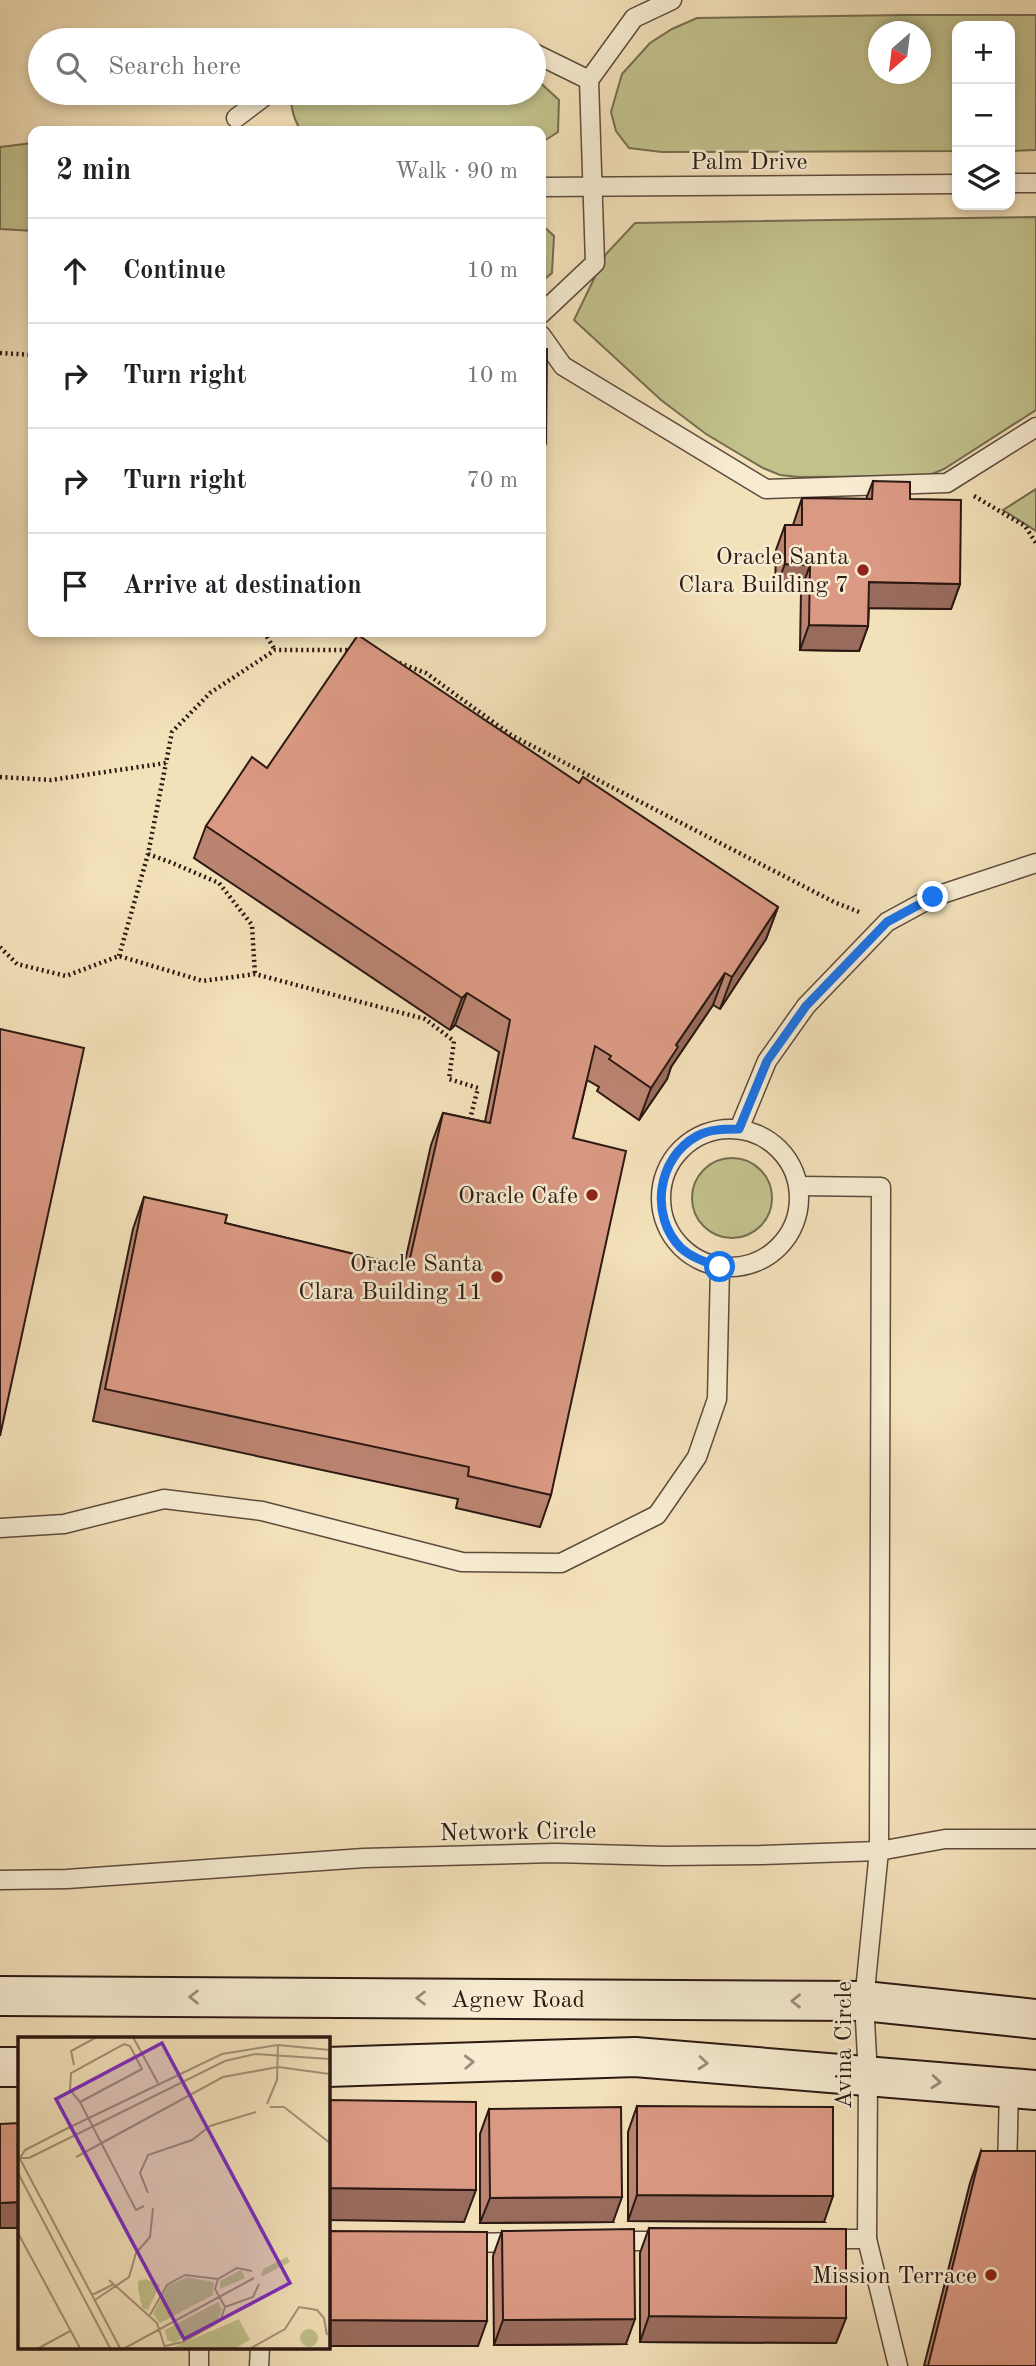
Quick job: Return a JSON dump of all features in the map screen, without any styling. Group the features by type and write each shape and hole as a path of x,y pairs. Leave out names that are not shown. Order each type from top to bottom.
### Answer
{"main road":[{"name":"Agnew Road","path":"0,1996 864,2001 1036,2019"},
{"path":"329,2067 635,2057 1023,2089"},
{"path":"0,2067 18,2067"}],"lane":[{"path":"546,309 595,263 589,80 634,18 672,0"},
{"path":"546,59 589,80"},
{"path":"236,118 253,105"},
{"path":"1015,183 1036,183"},
{"name":"Palm Drive","path":"546,187 952,184"},
{"path":"546,342 563,366 766,489 947,483 1036,427"},
{"path":"739,1129 767,1061 806,1006 887,922 933,897 1036,863"},
{"path":"718,1129 739,1129 760,1135 778,1148 792,1165 799,1186 799,1208 793,1229 780,1247 762,1259 742,1267 720,1267 699,1260 681,1248 668,1230 661,1210 661,1188 667,1167 680,1150 697,1136 718,1129"},
{"name":"Avina Circle","path":"799,1186 881,1187 879,1851 864,2001 868,2076 867,2239 898,2366"},
{"path":"0,1528 64,1524 164,1499 262,1511 463,1562 561,1563 657,1515 697,1457 717,1399 720,1267"},
{"name":"Network Circle","path":"0,1880 80,1878 364,1858 555,1853 664,1856 879,1851 945,1839 1036,1839"},
{"path":"1006,2183 1023,2089"},
{"path":"798,2240 867,2239"},
{"path":"590,2242 687,2241"},
{"path":"452,2243 535,2242"},
{"path":"199,2348 199,2366"},
{"path":"259,2366 260,2348"}],"path":[{"path":"0,353 28,355"},
{"path":"947,483 1025,526 1036,543"},
{"path":"267,637 275,650"},
{"path":"119,956 148,855 172,732 211,693 275,650 363,650"},
{"path":"388,659 426,673 511,735 834,902 887,922"},
{"path":"0,777 51,780 166,763"},
{"path":"148,855 219,883 252,925 255,974"},
{"path":"0,947 16,964 66,976 119,956 203,981 255,974 425,1019 454,1041 449,1079 478,1088 469,1126"}],"green space":[{"path":"1036,15 1036,150 1015,151 1015,21 952,21 952,151 662,152 629,148 616,131 611,112 622,74 650,43 697,18"},
{"path":"546,88 559,100 558,132 546,140 546,126 299,126 292,105 546,105"},
{"path":"28,144 28,231 0,229 0,147"},
{"path":"1036,217 1036,410 944,469 927,476 799,477 780,475 763,468 706,434 661,400 574,320 606,254 635,223"},
{"path":"546,229 554,236 552,273 546,278"},
{"path":"1036,489 1036,531 1003,510"},
{"path":"732,1158 747,1161 760,1170 769,1183 772,1198 769,1213 760,1226 747,1235 732,1238 717,1235 704,1226 695,1213 692,1198 695,1183 704,1170 717,1161"}],"building":[{"path":"546,349 547,349 546,443"},
{"name":"Oracle Santa Clara Building 7","path":"873,481 910,482 910,499 961,500 960,584 869,582 868,626 809,625 810,565 785,564 785,525 802,525 802,498 872,499"},
{"path":"357,637 361,637 579,783 583,777 778,907 732,977 725,973 676,1045 678,1047 651,1088 595,1046 573,1138 626,1151 551,1495 468,1476 469,1467 105,1389 144,1197 227,1215 225,1223 408,1267 443,1113 490,1123 510,1020 467,993 462,998 206,826 252,757 267,768"},
{"path":"0,1029 84,1048 0,1436"},
{"path":"329,2100 476,2102 476,2190 329,2188"},
{"path":"637,2106 833,2107 833,2196 637,2195"},
{"path":"621,2107 622,2197 490,2198 489,2109"},
{"path":"18,2123 18,2202 0,2203 0,2124"},
{"name":"Mission Terrace","path":"981,2151 1036,2151 1036,2366 928,2366"},
{"path":"649,2228 846,2229 846,2318 649,2316"},
{"path":"634,2229 635,2319 503,2320 502,2231"},
{"path":"329,2231 487,2232 487,2321 329,2320"}],"place":[{"name":"Oracle Santa Clara Building 7","path":"863,570"},
{"name":"Oracle Cafe","path":"592,1195"},
{"name":"Oracle Santa Clara Building 11","path":"497,1277"},
{"name":"Mission Terrace","path":"991,2275"}],"route":[{"path":"720,1267 699,1260 681,1248 668,1230 661,1210 661,1188 667,1167 680,1150 697,1136 718,1129 739,1129 767,1061 806,1006 887,922 933,897"}]}
